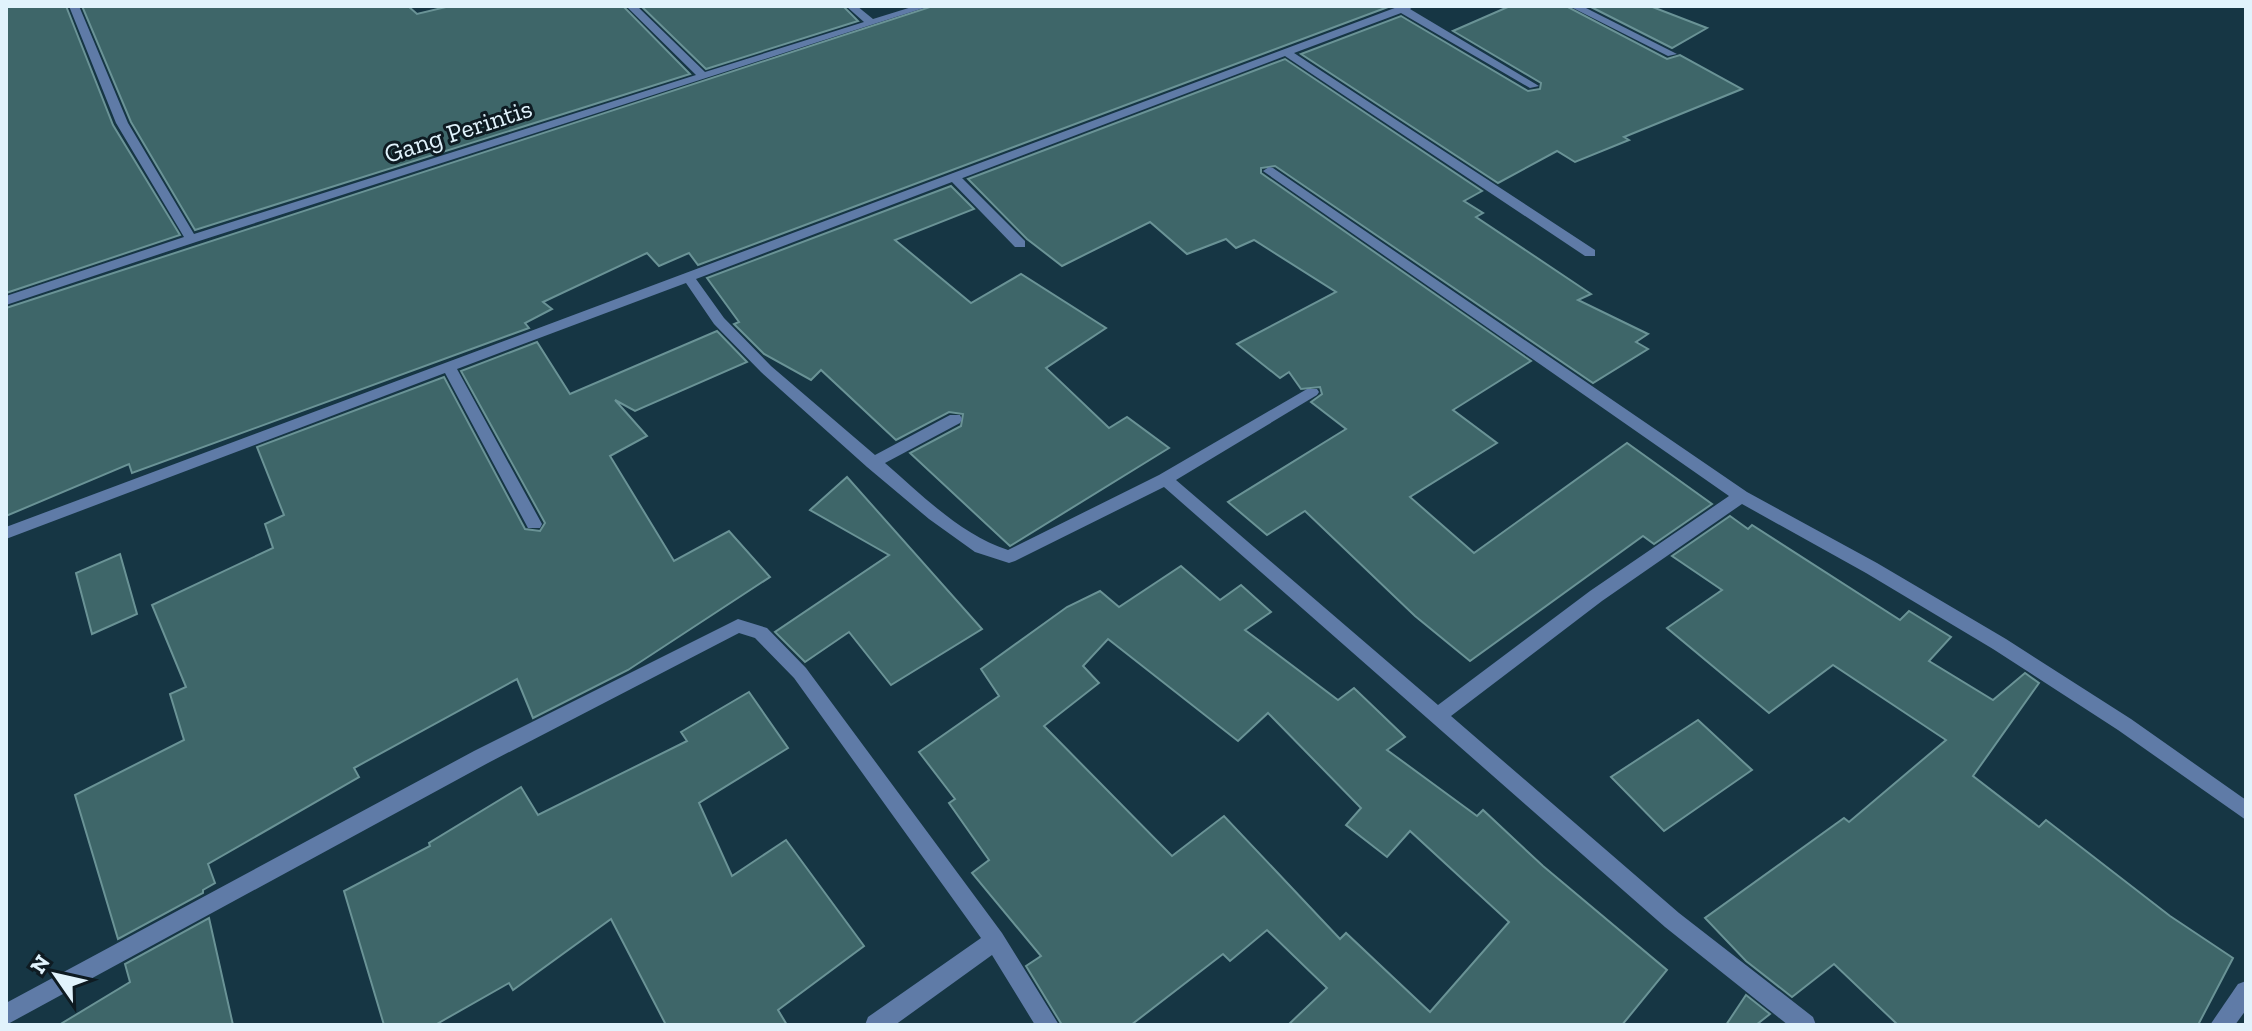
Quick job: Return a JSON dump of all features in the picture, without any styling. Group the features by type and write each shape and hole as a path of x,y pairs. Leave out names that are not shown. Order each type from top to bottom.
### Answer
{"street":[{"path":"74,6 122,123 191,239"},
{"path":"631,6 704,77"},
{"path":"851,6 872,23"},
{"name":"Gang Perintis","path":"6,301 191,239 925,6"},
{"path":"1574,6 1672,54"},
{"path":"6,533 1406,7 1534,86"},
{"path":"1286,52 1590,253"},
{"path":"1269,171 1741,496 1884,573 2008,647 2176,758 2246,811"},
{"path":"954,177 1020,244"},
{"path":"687,275 719,321 872,463 981,548 1009,557 1165,479 1312,392"},
{"path":"448,365 534,524"},
{"path":"872,463 955,419"},
{"path":"1165,479 1672,920 1805,1025"},
{"path":"1438,716 1596,596 1741,496"},
{"path":"6,1015 481,757 738,626 761,633 800,673 995,940 1048,1025"},
{"path":"876,1025 995,940"},
{"path":"2221,1025 2246,992"}],"building":[{"path":"6,6 66,6 113,125 180,235 6,293"},
{"path":"82,6 408,6 417,14 450,6 623,6 690,74 195,230 131,122"},
{"path":"641,6 843,6 858,21 706,69"},
{"path":"933,6 1388,7 698,265 689,253 659,266 647,253 543,302 552,309 525,323 529,328 132,473 129,464 6,516 6,308"},
{"path":"1510,6 1566,6 1667,59 1680,55 1742,89 1624,137 1629,140 1575,162 1557,151 1498,183 1301,54 1401,16 1528,91 1540,89 1541,83 1453,31"},
{"path":"1589,6 1650,6 1707,28 1672,48"},
{"path":"1285,59 1482,191 1464,201 1483,213 1476,217 1591,294 1578,300 1648,334 1636,342 1648,349 1593,383 1275,166 1261,168 1261,173 1531,361 1453,410 1497,443 1410,497 1474,553 1627,443 1712,504 1654,544 1643,536 1470,661 1415,616 1305,511 1267,535 1228,502 1346,429 1311,402 1322,394 1320,387 1301,389 1289,372 1280,378 1237,344 1336,292 1254,240 1236,248 1226,239 1187,254 1150,222 1062,266 1027,239 968,179"},
{"path":"951,186 974,209 895,240 971,303 1021,274 1106,328 1046,368 1109,428 1127,417 1169,448 1010,546 910,453 961,426 963,414 949,412 896,440 821,370 811,380 764,354 734,324 739,322 707,278"},
{"path":"717,331 747,362 635,411 615,400 647,436 610,456 674,561 729,531 770,577 628,670 533,718 517,679 354,768 359,777 208,864 215,883 203,893 118,939 75,795 184,740 170,694 186,687 152,605 273,548 265,524 284,515 257,447 444,377 525,529 540,531 545,523 461,371 537,342 570,394"},
{"path":"847,477 982,629 891,685 849,632 805,662 775,632 889,555 810,510"},
{"path":"1730,516 1748,529 1752,525 1900,620 1909,611 1951,637 1929,661 1993,700 2025,673 2039,683 1973,776 2039,827 2046,820 2170,916 2233,958 2198,1025 1898,1025 1834,964 1792,997 1746,961 1705,918 1844,818 1849,822 1946,740 1833,665 1769,713 1667,628 1722,590 1672,556"},
{"path":"120,554 137,614 92,634 76,573"},
{"path":"1181,566 1220,600 1241,585 1271,612 1245,630 1338,700 1354,688 1405,737 1387,750 1477,816 1483,810 1543,866 1667,970 1622,1025 1288,1025 1327,988 1267,930 1230,961 1223,954 1131,1025 1062,1025 1026,966 1041,956 972,873 989,860 949,803 955,799 919,752 999,696 981,669 1067,607 1100,591 1119,607","holes":["1108,639 1238,741 1268,713 1361,808 1346,825 1387,857 1410,831 1509,922 1430,1012 1346,933 1340,939 1224,816 1172,856 1044,726 1099,683 1083,666"]},
{"path":"749,692 788,748 699,803 732,876 786,840 864,946 778,1010 787,1025 666,1025 611,919 513,990 509,983 435,1025 384,1025 344,891 430,846 429,843 521,787 538,815 687,741 681,732"},
{"path":"1698,720 1752,770 1664,831 1611,777"},
{"path":"209,918 233,1025 59,1025 130,982 125,964"},
{"path":"1746,995 1770,1014 1756,1025 1726,1025"}]}
